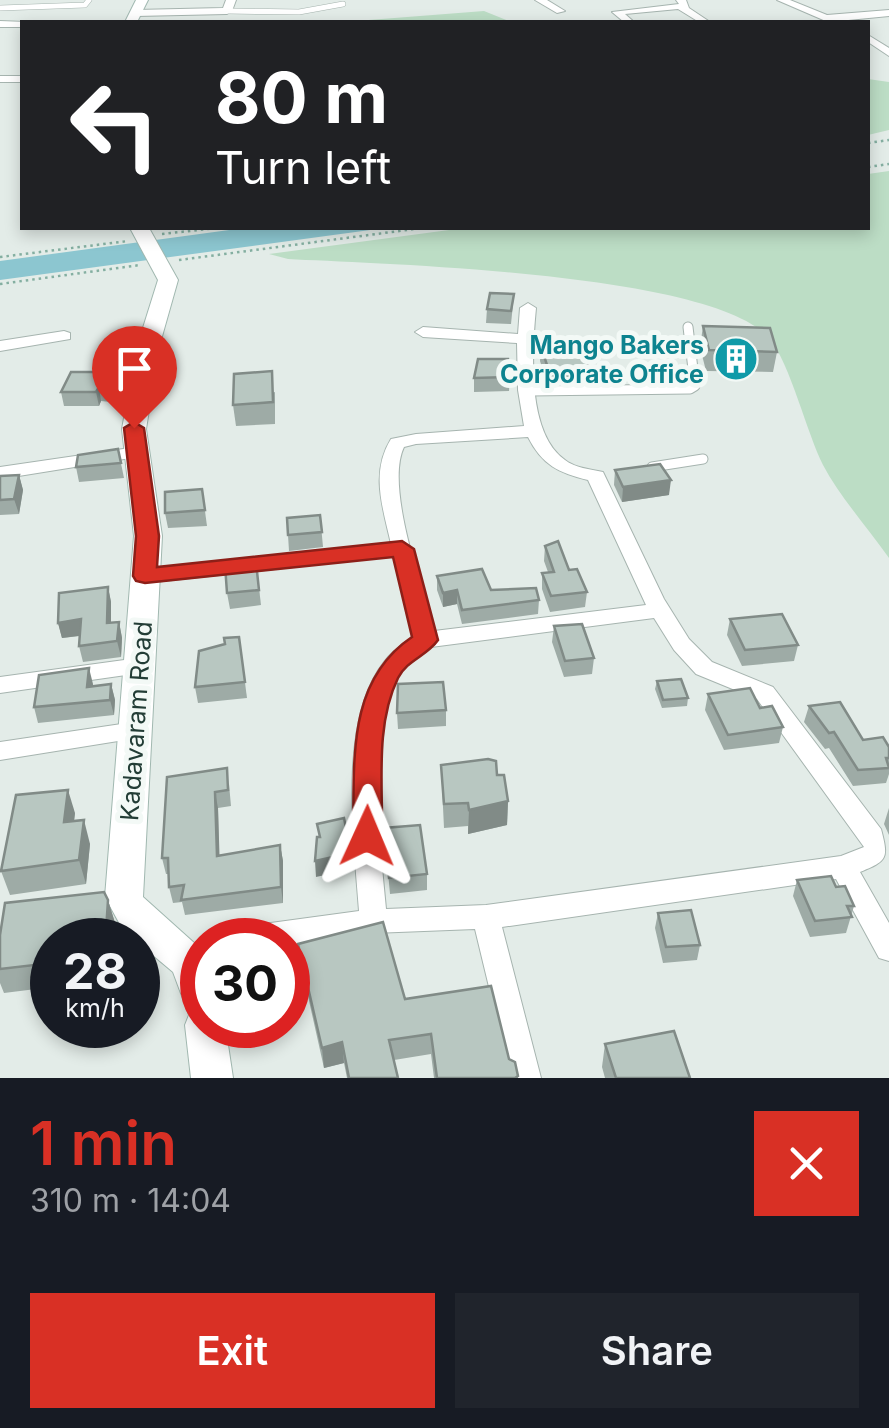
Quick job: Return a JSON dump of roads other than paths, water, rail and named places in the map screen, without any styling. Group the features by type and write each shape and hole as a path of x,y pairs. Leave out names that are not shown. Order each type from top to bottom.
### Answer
{"main road":[{"name":"Kadavaram Road","path":"124,896 148,536 134,428 148,348 168,280 151,245"},
{"path":"124,896 128,911 180,941"},
{"path":"209,1048 212,1078"}],"street":[{"path":"540,0 560,12"},
{"path":"782,0 832,20 889,13"},
{"path":"627,20 617,12 681,3 702,20"},
{"path":"136,12 190,12 229,6"},
{"path":"184,20 190,12"},
{"path":"310,929 373,920 486,917 844,866 876,854 878,849 765,693 744,681 721,677 696,662 662,610 605,475 561,467 547,454 533,431 525,339 528,308"},
{"path":"423,332 525,339"},
{"path":"0,346 64,336"},
{"path":"425,640 402,549 388,455 397,444 416,438 533,431"},
{"path":"0,473 137,452"},
{"path":"145,576 402,549"},
{"path":"373,920 367,836 370,733 384,678 397,659 425,640 662,610"},
{"path":"0,685 140,666"},
{"path":"0,751 136,731"},
{"path":"844,866 889,949"},
{"path":"89,901 124,896"},
{"path":"486,917 526,1078"}],"lane":[{"path":"0,8 66,8 85,5 89,0"},
{"path":"229,6 293,12 343,4"},
{"path":"530,391 690,390 695,386 688,327"},
{"path":"632,470 703,459"}],"water":[{"path":"229,230 370,230 0,280 0,261"}],"place":[{"name":"Mango Bakers Corporate Office","path":"736,359"}]}
